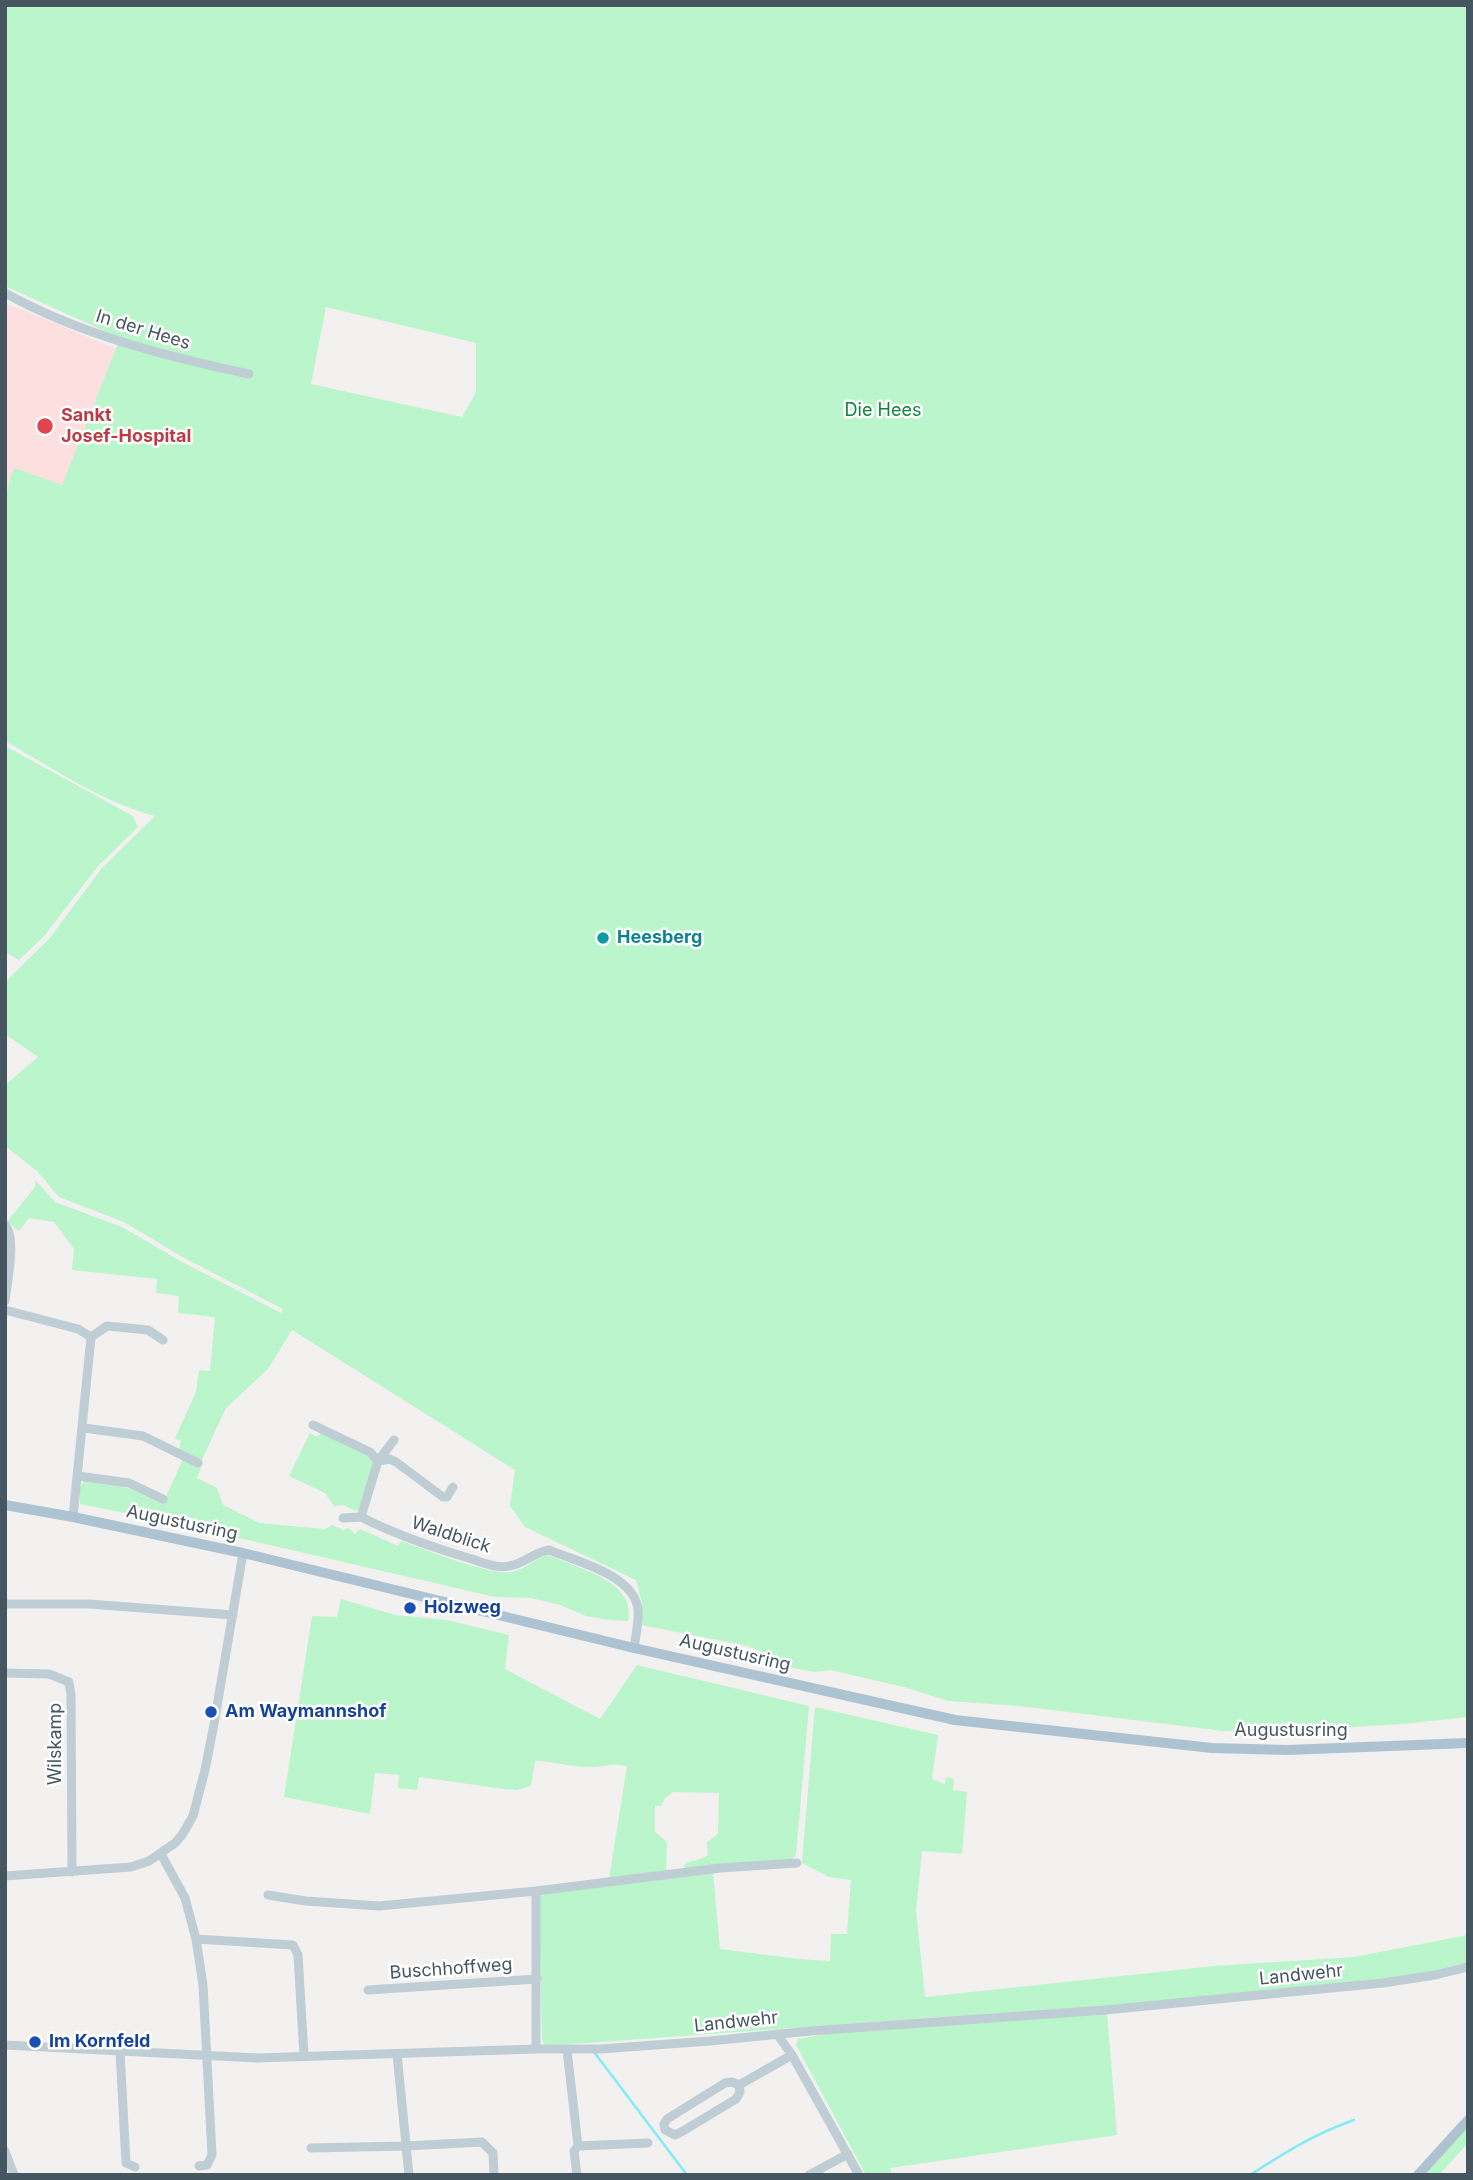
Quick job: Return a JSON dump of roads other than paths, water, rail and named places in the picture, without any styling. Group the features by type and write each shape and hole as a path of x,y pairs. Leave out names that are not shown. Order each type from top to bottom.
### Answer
{"main road":[{"name":"Augustusring","path":"5,1505 243,1553 814,1689 969,1721 1212,1748 1287,1750 1468,1743"},
{"path":"1418,2175 1468,2120"}],"street":[{"name":"In der Hees","path":"5,295 118,342 249,374"},
{"path":"5,1226 9,1228 12,1239 5,1301"},
{"path":"5,1310 78,1329 91,1337"},
{"path":"73,1517 91,1337 107,1326 148,1330 163,1340"},
{"name":"Waldblick","path":"313,1425 370,1452 378,1461 390,1459 396,1462 443,1497 447,1497 453,1487"},
{"path":"83,1428 143,1436 198,1463"},
{"path":"361,1517 378,1461 394,1440"},
{"path":"78,1476 129,1483 163,1499"},
{"name":"Waldblick","path":"343,1518 361,1517 423,1545 508,1567 541,1551 549,1550 620,1580 633,1594 638,1608 634,1647"},
{"path":"5,1876 131,1867 149,1861 182,1835 193,1816 200,1795 243,1553"},
{"path":"5,1604 89,1604 233,1615"},
{"name":"Wilskamp","path":"5,1673 49,1674 69,1682 72,1872"},
{"path":"160,1854 185,1898 196,1940 203,1985 212,2155 207,2165 199,2166"},
{"path":"268,1895 306,1901 379,1906 536,1891 720,1868 797,1863"},
{"path":"536,1891 536,2049"},
{"path":"196,1940 293,1945 298,1955 304,2056"},
{"name":"Landwehr","path":"5,2045 257,2058 567,2050 1119,2009 1383,1983 1468,1967"},
{"name":"Buschhoffweg","path":"368,1990 537,1979"},
{"path":"777,2034 792,2055 859,2175"},
{"path":"567,2050 578,2146 574,2151 578,2175"},
{"path":"120,2052 126,2163 135,2167"},
{"path":"397,2054 409,2175"},
{"path":"739,2085 792,2055"},
{"path":"725,2083 739,2085 737,2099 683,2131 673,2134 665,2130 667,2119 725,2083"},
{"path":"311,2147 482,2142 493,2152 494,2175"},
{"path":"578,2146 648,2143"},
{"path":"5,2151 14,2175"},
{"path":"809,2175 848,2154"}],"waterway":[{"path":"594,2052 687,2175"},
{"path":"1250,2175 1313,2137 1354,2120"}],"place":[{"name":"Sankt Josef-Hospital","path":"45,426"},
{"name":"Heesberg","path":"603,938"},
{"name":"Holzweg","path":"410,1608"},
{"name":"Am Waymannshof","path":"211,1712"},
{"name":"Im Kornfeld","path":"35,2042"}],"park label":[{"name":"Die Hees","path":"883,411"}]}
